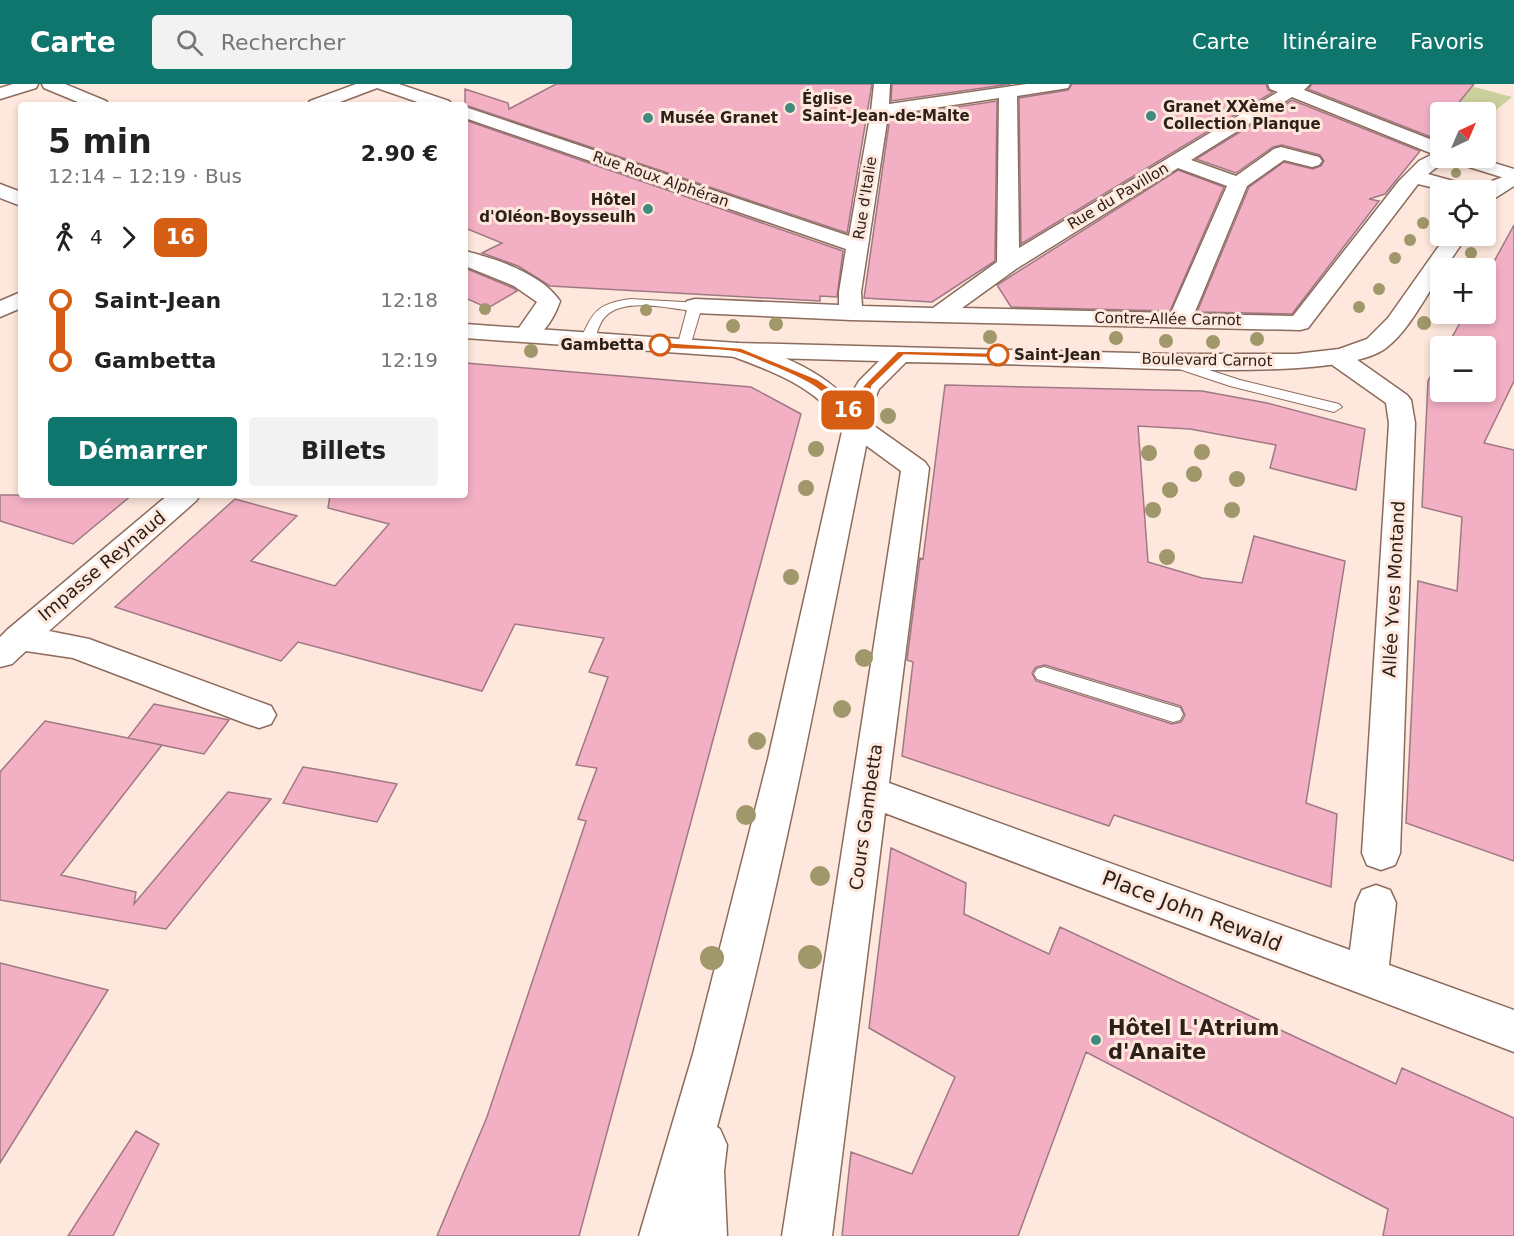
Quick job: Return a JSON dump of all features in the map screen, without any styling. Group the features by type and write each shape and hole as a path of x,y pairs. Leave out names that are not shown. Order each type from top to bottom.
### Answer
{"street":[{"path":"0,94 30,84"},
{"path":"50,84 93,102"},
{"path":"324,102 371,84"},
{"path":"382,84 434,102"},
{"name":"Rue d'Italie","path":"851,313 850,292 882,84"},
{"path":"879,111 1062,84"},
{"path":"1289,86 1430,146"},
{"name":"Rue du Pavillon","path":"938,315 1008,264 1175,162 1289,86"},
{"path":"1008,92 1008,264"},
{"name":"Rue Roux Alphéran","path":"468,113 857,246"},
{"path":"1180,319 1238,183 1281,153 1312,161"},
{"path":"1175,162 1238,183"},
{"path":"1414,177 1430,163"},
{"path":"1488,168 1514,177"},
{"path":"1414,177 1430,181"},
{"name":"Contre-Allée Carnot","path":"694,306 851,313 1300,323 1414,177"},
{"path":"1496,187 1514,177"},
{"path":"0,190 18,199"},
{"name":"Boulevard Carnot","path":"468,331 738,350 1170,361 1296,361 1337,357 1376,344 1396,323 1449,246"},
{"path":"468,259 543,292 549,301 545,311 526,335"},
{"path":"0,310 18,301"},
{"name":"Cours Gambetta","path":"738,350 813,381 837,398 849,410 858,427 915,468 807,1236"},
{"path":"664,1236 715,1054 786,759 868,386 901,353"},
{"name":"Allée Yves Montand","path":"1337,357 1398,400 1402,423 1381,853"},
{"name":"Impasse Reynaud","path":"9,646 182,498"},
{"path":"9,646 76,647 259,715"},
{"name":"Place John Rewald","path":"869,791 1514,1031"},
{"path":"1367,977 1376,903"},
{"path":"702,1236 700,1171 715,1054"}],"lane":[{"path":"587,341 598,315 610,306 622,303 694,306 684,346"},
{"path":"1170,361 1235,383 1334,407"},
{"path":"1044,674 1173,714"}],"green space":[{"path":"1463,84 1512,97 1496,110 1496,102 1446,102 1416,94"}],"building":[{"path":"556,84 872,84 847,233 468,106 468,102 465,102 465,89 508,103 509,109"},
{"path":"892,84 1011,84 891,101"},
{"path":"1072,84 1266,84 1268,90 1273,92 1021,244 1019,98 1068,90"},
{"path":"1312,84 1474,84 1459,102 1430,102 1430,137 1308,89"},
{"path":"1292,100 1420,151 1385,194 1369,199 1379,201 1292,314 1197,312 1249,187 1284,162 1313,169 1321,166 1324,161 1320,155 1282,145 1273,147 1236,173 1196,159"},
{"path":"997,101 995,261 932,302 864,298 890,117"},
{"path":"468,121 843,251 837,297 820,296 820,301 550,286 518,266 482,253 502,243 468,229"},
{"path":"1178,170 1224,187 1170,311 1011,307 997,285"},
{"path":"1514,225 1514,381 1484,443 1514,450 1514,861 1406,823 1418,581 1457,591 1462,517 1422,507 1428,381 1430,377 1430,402 1496,402 1496,336 1453,336 1459,324 1496,324 1496,258"},
{"path":"468,269 517,291 488,308 468,299"},
{"path":"468,363 751,387 801,414 579,1236 437,1236 487,1117 586,821 578,819 597,768 576,765 608,677 589,672 604,638 515,624 482,691 298,642 281,661 115,607 235,499 297,516 251,561 335,586 389,524 328,508 330,498 468,498"},
{"path":"945,385 1202,391 1267,403 1365,429 1356,490 1270,468 1276,445 1190,429 1138,426 1148,562 1202,578 1242,583 1254,536 1345,561 1306,803 1337,814 1331,887 1114,815 1109,826 902,756 913,662 907,660 920,558 923,559","holes":["1045,665 1181,706 1185,715 1181,722 1172,724 1036,681 1032,673 1036,667"]},
{"path":"0,495 18,495 18,498 128,498 73,544 0,521"},
{"path":"154,704 229,720 204,754 128,738"},
{"path":"45,721 162,745 61,875 136,892 134,904 228,792 271,799 166,929 0,900 0,772"},
{"path":"303,767 397,784 377,822 283,803"},
{"name":"Hôtel L'Atrium d'Anaite","path":"891,848 966,883 964,914 1049,954 1060,927 1396,1084 1402,1068 1514,1118 1514,1236 1383,1236 1388,1209 1086,1052 1018,1236 842,1236 851,1152 912,1174 955,1077 869,1028"},
{"path":"0,963 108,990 0,1163"},
{"path":"136,1131 159,1144 113,1236 68,1236"}],"bus line":[{"name":"16","path":"660,345 738,350 794,372 813,381 837,398 849,410 858,427 863,396 868,386 901,353 998,355"}],"place":[{"name":"Église Saint-Jean-de-Malte","path":"790,108"},
{"name":"Granet XXème - Collection Planque","path":"1151,116"},
{"name":"Musée Granet","path":"648,118"},
{"name":"Hôtel d'Oléon-Boysseulh","path":"648,209"},
{"name":"Gambetta","path":"660,345"},
{"name":"Saint-Jean","path":"998,355"},
{"name":"Hôtel L'Atrium d'Anaite","path":"1096,1040"}]}
